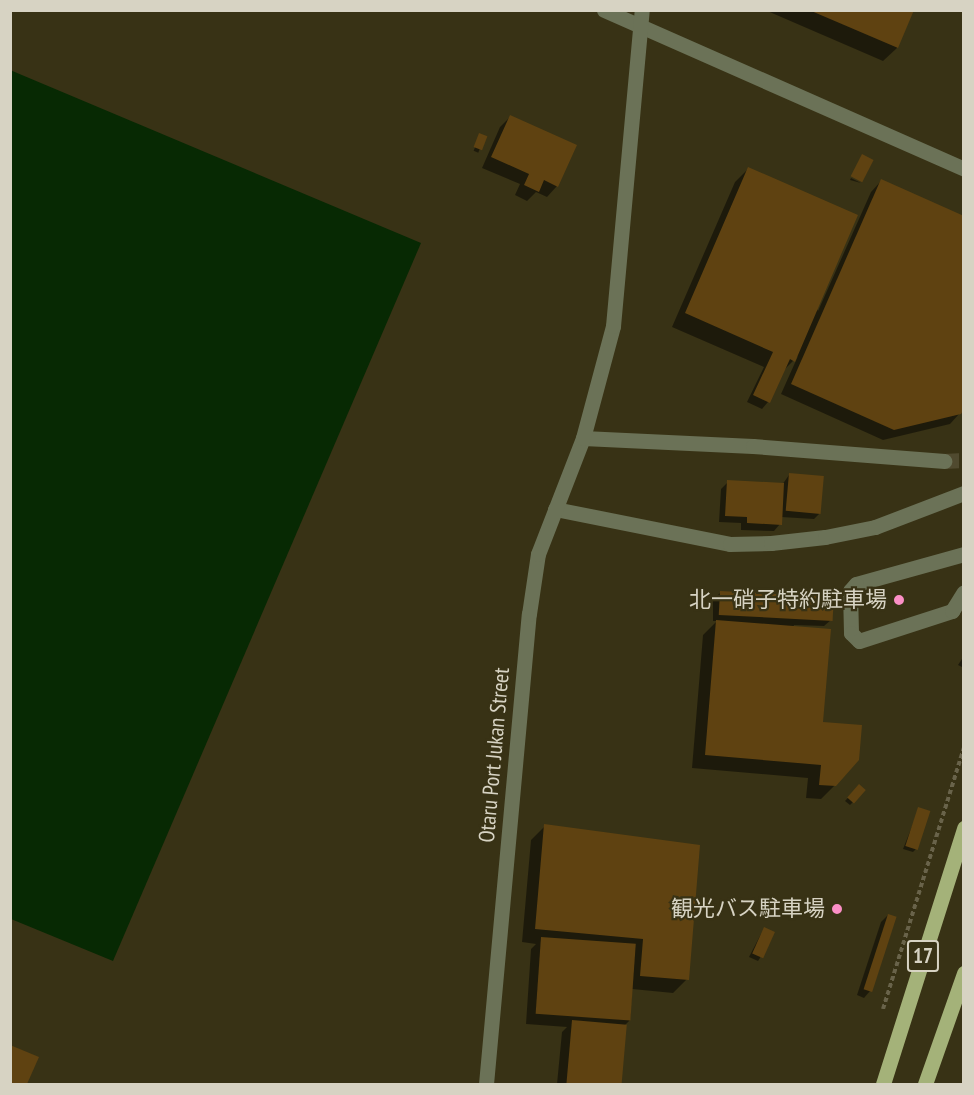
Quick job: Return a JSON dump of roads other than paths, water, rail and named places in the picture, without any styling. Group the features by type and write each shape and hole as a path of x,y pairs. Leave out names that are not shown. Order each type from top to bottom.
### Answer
{"main road":[{"name":"17","path":"884,1084 963,828"},
{"name":"17","path":"925,1084 963,973"}],"street":[{"path":"603,10 641,18 963,169"},
{"name":"Otaru Port Jukan Street","path":"486,1084 529,614 538,554 583,438 613,327 641,18"},
{"path":"583,438 753,446 944,461"},
{"path":"555,509 718,543 771,543 825,537 875,527 963,493"},
{"path":"963,554 856,584 850,591 851,633 859,641 952,611 963,592"}],"tunnel":[{"path":"944,461 964,460"}],"place":[{"name":"北一硝子特約駐車場","path":"899,600"},
{"name":"観光バス駐車場","path":"837,909"}]}
